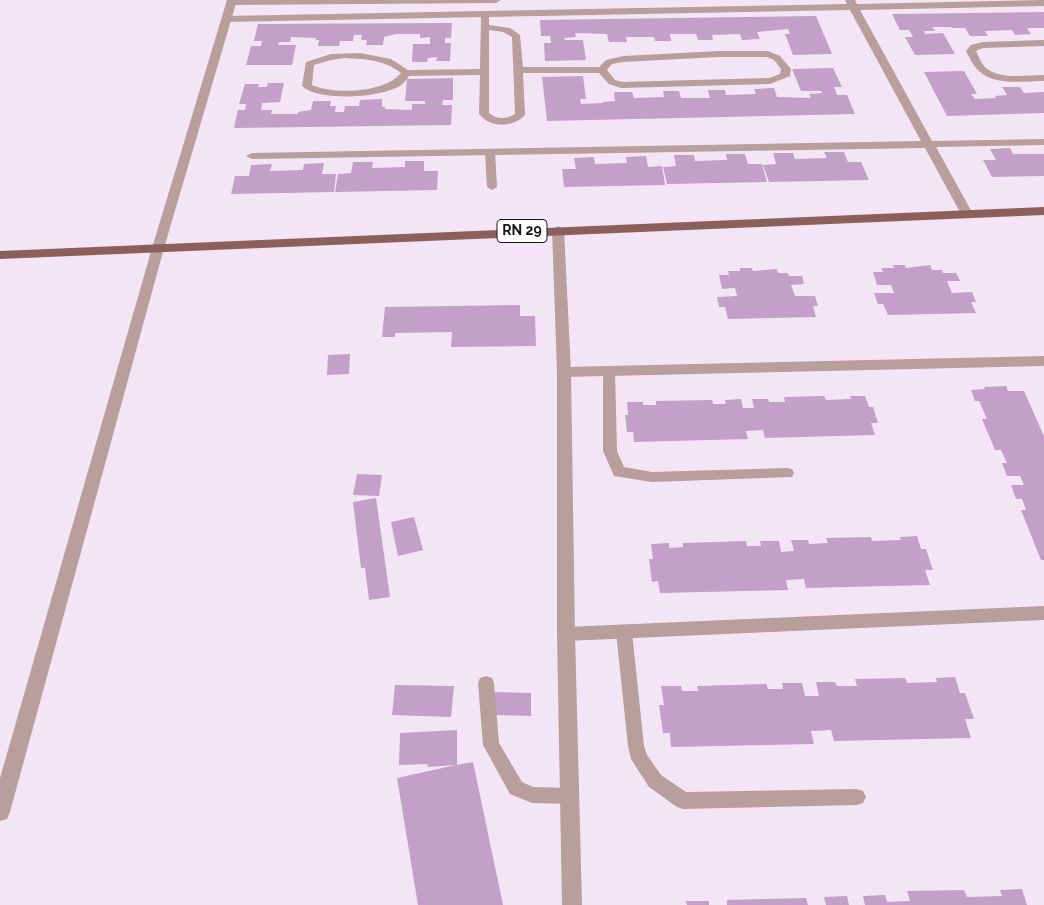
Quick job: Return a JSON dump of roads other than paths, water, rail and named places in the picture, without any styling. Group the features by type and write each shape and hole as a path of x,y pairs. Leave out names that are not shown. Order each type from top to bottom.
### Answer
{"main road":[{"name":"RN 29","path":"0,255 558,230 1044,212"}],"street":[{"path":"485,0 485,15"},
{"path":"0,812 158,248 232,1 496,0"},
{"path":"226,19 485,15 851,3 1044,3"},
{"path":"851,3 968,214"},
{"path":"252,156 1044,142"},
{"path":"558,230 564,372 566,634 572,905"},
{"path":"564,372 1044,361"},
{"path":"566,634 1044,613"}],"lane":[{"path":"485,15 484,114 495,121 504,122 515,119 520,115 517,37 514,33 501,28 485,27"},
{"path":"1044,43 983,45 974,47 971,51 982,70 993,76 1044,78"},
{"path":"518,70 602,70 609,62 623,59 719,54 768,54 777,58 786,69 785,76 770,81 621,85 612,82 602,70"},
{"path":"351,56 388,60 401,66 406,73 398,83 379,90 353,93 320,92 307,86 309,64 318,59 351,56"},
{"path":"406,73 484,72"},
{"path":"490,152 492,187"},
{"path":"609,371 610,452 619,472 652,477 787,473"},
{"path":"624,632 636,746 640,759 655,781 683,801 857,797"},
{"path":"486,683 491,745 516,788 532,795 569,796"}]}
